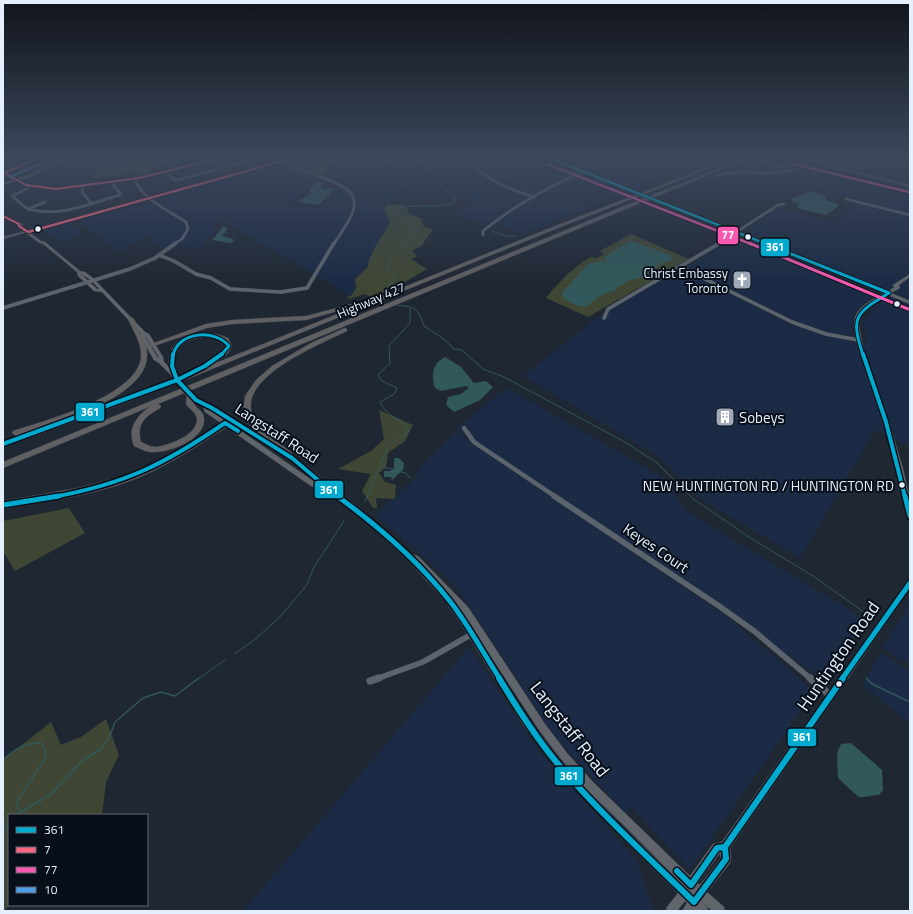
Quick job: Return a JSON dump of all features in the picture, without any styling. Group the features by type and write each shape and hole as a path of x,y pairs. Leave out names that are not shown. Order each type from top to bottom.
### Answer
{"highway":[{"name":"Highway 427","path":"3,444 119,404 173,379 380,298 408,289 624,201"},
{"name":"Highway 427","path":"3,465 645,201"},
{"path":"151,346 206,326 232,322 306,318 332,313 380,298"},
{"path":"292,458 256,428 249,417 246,405 250,391 267,372 282,362 383,312 385,308"},
{"path":"3,438 105,400 118,394 135,380 145,358 141,342 131,319"},
{"path":"204,334 214,334 226,339 228,346 225,353 218,360 173,379 171,355 174,348 182,341 204,334"},
{"path":"190,396 190,404 199,413 200,422 196,430 189,438 176,446 149,450 137,444 134,432 136,424 147,412 197,386"},
{"path":"3,506 84,490 124,480 170,459 228,422"}],"main road":[{"path":"3,237 137,201"}],"street":[{"path":"18,201 28,209 56,212 100,201"},
{"path":"3,308 114,274 159,255 182,238 188,229 186,222 154,201"},
{"path":"159,255 174,260 196,274 211,278 230,289 281,292 307,288 352,214 355,207 355,201"},
{"path":"483,235 483,231 486,227 529,201"},
{"path":"656,201 910,303"},
{"path":"853,201 910,215"},
{"path":"28,209 45,202"},
{"path":"604,318 608,309 738,233 778,205 784,204"},
{"name":"Langstaff Road","path":"3,216 19,224 19,226 29,230 40,242 44,243 90,281 96,290 101,291 131,319 143,333 151,346 156,359 161,362 173,379 190,396 205,406 212,408 228,422 310,482 320,488 329,490"},
{"path":"681,267 792,322 826,334 858,340"},
{"path":"910,275 897,285 898,287 886,293 864,308 857,316 856,322 858,340 886,422 908,497 910,516"},
{"name":"Langstaff Road","path":"228,422 292,458 329,490 362,514 409,556 448,599 472,634 526,722 557,763 616,826 688,889"},
{"name":"Keyes Court","path":"464,428 474,442 648,557 738,619 830,695"},
{"name":"Langstaff Road","path":"409,556 416,558 465,610 542,727 564,756 697,898 720,911"},
{"name":"Huntington Road","path":"687,911 726,859 725,847 830,695 910,583"},
{"path":"370,681 397,674 431,659 472,634"},
{"name":"Huntington Road","path":"670,911 688,889 716,848 725,847"},
{"name":"Langstaff Road","path":"697,898 703,911"}],"shaded area":[{"path":"160,201 295,201 291,205 321,207 326,201 393,201 384,210 390,223 378,246 373,250 368,267 355,279 356,288 351,296 225,222 214,224 215,231 198,248 180,246 167,250 146,236 120,252 77,221 143,202 149,202 158,209 165,206"},
{"path":"299,201 323,201 319,205 297,202"},
{"path":"471,201 605,201 523,234 497,224 467,220 459,216 456,212"},
{"path":"791,201 828,201 838,204 838,206 826,215 800,209 797,207 800,204"},
{"path":"855,201 910,217 910,446 875,430 800,558 701,499 661,458 523,376 598,317 681,269 789,324 853,343 867,344 863,321 877,305 896,294 746,232 778,207 835,223"},
{"path":"862,201 910,201 910,214"},
{"path":"402,204 406,206 409,214 421,218 424,227 432,229 423,245 412,251 417,256 411,259 427,269 393,289 371,297 364,294 350,299 347,297 351,296 356,288 355,279 368,267 368,262 373,251 390,223 384,210 387,205"},
{"path":"68,222 84,235 64,241 60,238 54,240 44,231 47,228"},
{"path":"224,226 228,229 222,236 233,239 234,242 230,243 212,240"},
{"path":"631,234 689,259 588,317 546,298 578,265 591,257 597,258 604,254 600,251"},
{"path":"738,236 767,246 877,294 856,311 852,319 852,336 834,334 795,321 686,267"},
{"path":"632,241 667,254 675,259 662,263 643,277 630,280 616,288 615,291 604,294 588,306 573,304 563,297 561,294 589,263 605,261 606,256"},
{"path":"445,357 461,367 474,383 486,381 493,387 480,400 454,412 446,405 448,397 461,394 469,388 466,386 441,391 435,388 433,374 435,366"},
{"path":"507,388 664,478 686,511 866,620 827,682 455,429"},
{"path":"379,410 413,425 405,441 388,453 386,467 379,473 385,482 396,485 395,499 376,498 377,508 373,508 362,491 371,474 338,469 371,451 384,439"},
{"path":"456,432 727,617 814,691 690,869 630,807 625,813 554,736 456,587 414,547 375,516 415,478 424,463"},
{"path":"394,458 399,458 404,463 403,470 392,480 391,477 384,477 384,471 390,471 394,468"},
{"path":"69,508 85,533 15,571 3,551 3,521"},
{"path":"910,602 910,665 882,648"},
{"path":"469,647 537,749 638,862 653,911 243,911"},
{"path":"881,653 910,671 910,723 862,685"},
{"path":"106,719 119,755 106,782 102,814 8,814 9,906 3,911 3,760 51,722 61,745 81,737"},
{"path":"851,743 882,770 883,790 879,795 860,797 838,778 837,753 841,744"}],"waterway":[{"path":"391,293 388,285 394,281 395,274 387,269 393,254 403,248 417,234 417,230 408,221 400,208 414,206 443,206 456,202 455,201"},
{"path":"492,231 506,236 517,236"},
{"path":"396,305 408,306 415,309 420,315 424,326 444,339 454,349 462,350 483,369 504,377 623,441 656,462 692,498 752,539 813,576 868,615"},
{"path":"365,502 388,446 409,431 402,423 386,411 380,402 394,394 397,388 382,381 378,375 390,363 389,346 410,323 410,309"},
{"path":"382,467 392,469"},
{"path":"401,472 406,473 410,478"},
{"path":"234,654 252,642 280,617 306,586 314,567 344,521"},
{"path":"198,679 225,660"},
{"path":"18,814 51,794 83,760 100,750 109,738 115,722 143,698 161,692 175,696 199,678"},
{"path":"866,678 872,684 910,702"},
{"path":"3,760 11,753 25,745 41,743 45,749 45,759 16,803 20,812"},
{"path":"3,831 8,824"}],"transit line":[{"name":"7","path":"3,216 19,224 19,226 28,232 140,201"},
{"name":"77","path":"640,201 768,251 908,309"},
{"name":"361","path":"656,201 889,293"},
{"name":"361","path":"889,293 864,308 856,322 858,340 886,422 910,516"},
{"name":"361","path":"208,334 220,337 229,346 212,362 177,380 172,366 172,358 177,346 181,342 194,336 208,334"},
{"name":"361","path":"3,444 177,380"},
{"name":"361","path":"177,380 196,400 212,408 292,458 329,490 362,514 409,557 448,599 466,624 526,722 557,763 616,826 694,902 726,859 725,847 910,583"},
{"name":"361","path":"3,505 79,492 109,485 150,469 225,423 238,431"},
{"name":"361","path":"677,871 691,885 717,848 725,847"}],"place":[{"name":"Christ Embassy Toronto","path":"742,280"},
{"name":"Sobeys","path":"725,417"},
{"name":"NEW HUNTINGTON RD / HUNTINGTON RD","path":"902,485"}]}
